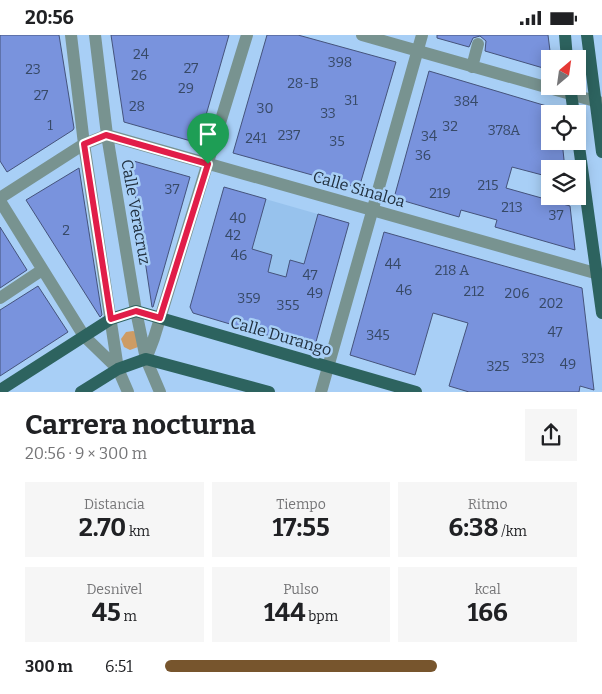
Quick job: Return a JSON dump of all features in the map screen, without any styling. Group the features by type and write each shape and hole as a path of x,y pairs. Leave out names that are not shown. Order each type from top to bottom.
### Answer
{"main road":[{"path":"564,35 566,50"},
{"path":"587,35 599,102 602,152"},
{"path":"580,150 599,274 602,313"},
{"path":"0,390 111,319 136,311"},
{"name":"Calle Durango","path":"136,311 416,391"},
{"path":"81,391 118,369 146,359 269,391"}],"street":[{"path":"71,35 84,144 118,369 128,391"},
{"name":"Calle Veracruz","path":"95,35 106,135 136,311 146,359 160,391"},
{"path":"146,359 247,35"},
{"path":"362,35 472,67 541,84"},
{"path":"321,391 422,35"},
{"path":"472,67 478,44"},
{"path":"581,95 599,102"},
{"path":"106,135 84,144 0,200 84,336 118,369"},
{"name":"Calle Sinaloa","path":"106,135 599,274"},
{"path":"0,298 42,270"}],"shaded area":[{"path":"224,187 349,223 314,349 193,313 190,307"},
{"path":"126,332 136,332 138,347 130,350 124,347 121,339"}],"building":[{"path":"0,35 59,35 74,128 7,172 0,161"},
{"path":"111,35 229,35 198,143 124,122"},
{"path":"267,35 298,35 396,62 359,188 233,153"},
{"path":"437,35 548,35 550,50 541,50 541,67 485,51 486,41 480,36 473,38 469,47 437,38"},
{"path":"429,71 543,105 541,105 541,150 563,150 564,160 541,160 541,175 512,167 506,188 541,198 541,205 570,206 575,250 495,227 497,220 461,210 459,217 394,198"},
{"path":"130,160 190,177 153,307 152,307"},
{"path":"79,168 102,315 100,317 26,200"},
{"path":"224,187 266,199 252,249 272,255 268,272 286,277 290,260 304,264 318,214 349,223 314,349 193,313 190,307"},
{"path":"0,227 27,270 0,288"},
{"path":"384,232 582,288 594,390 580,386 579,392 469,392 449,386 468,323 433,313 415,375 350,355"},
{"path":"38,286 68,332 0,376 0,310"}],"route":[{"path":"106,135 208,164 160,318 136,311 111,319 84,144 106,135"}]}
